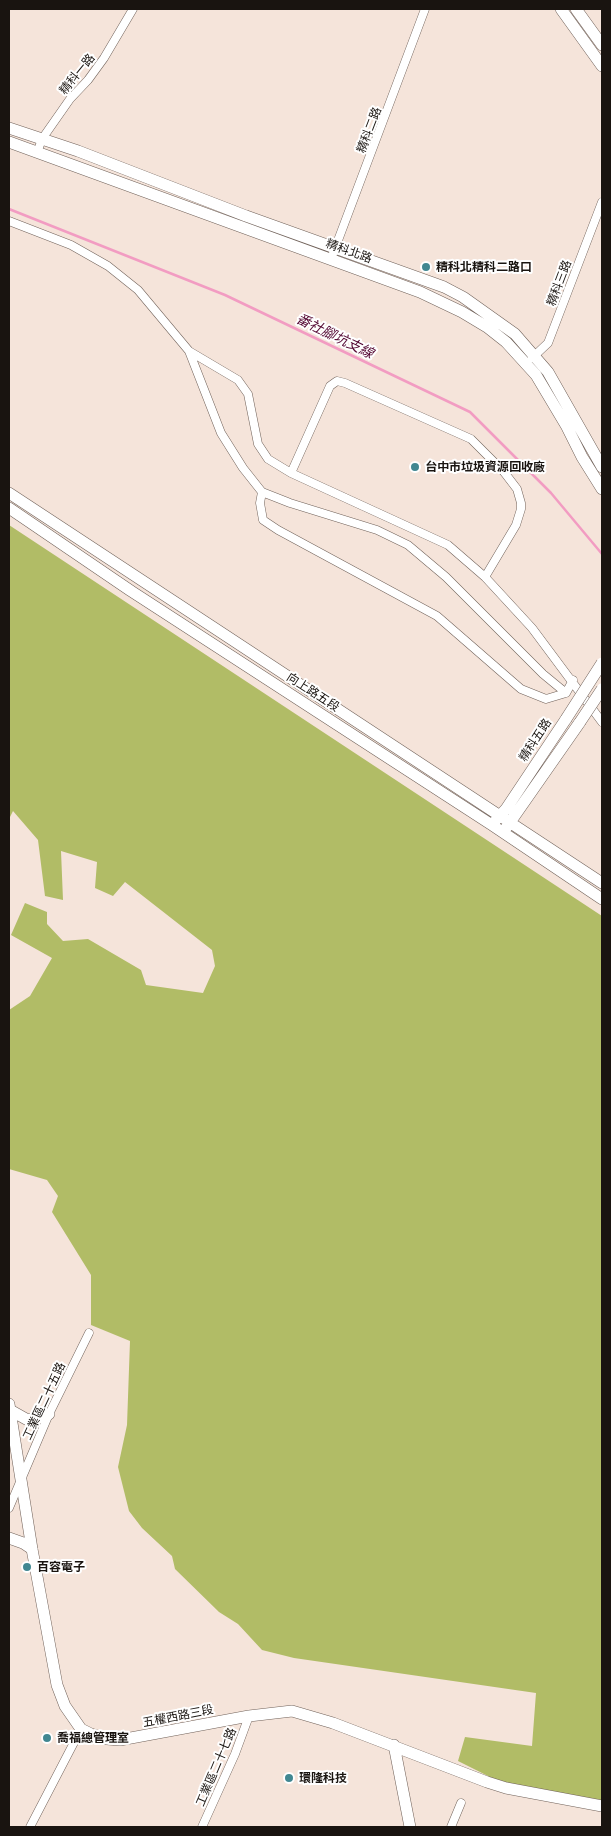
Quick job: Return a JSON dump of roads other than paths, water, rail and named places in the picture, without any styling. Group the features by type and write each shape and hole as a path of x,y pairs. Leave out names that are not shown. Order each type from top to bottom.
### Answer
{"main road":[{"path":"561,9 602,66"},
{"path":"576,9 602,45"},
{"name":"精科北路","path":"9,128 42,139 334,253 462,312 487,327 548,372 602,467"},
{"name":"精科北路","path":"9,142 334,253"},
{"name":"精科北路","path":"529,359 582,457 602,489"},
{"name":"向上路五段","path":"9,493 602,883"},
{"name":"向上路五段","path":"9,508 500,835 602,899"},
{"name":"精科五路","path":"490,827 501,815 602,663"},
{"path":"500,835 511,822 602,689"},
{"path":"9,1407 26,1419 33,1420 50,1414"},
{"path":"9,1407 57,1685 64,1706 81,1729"},
{"path":"9,1538 23,1543 32,1549"},
{"name":"五權西路三段","path":"81,1729 101,1738 120,1740 249,1716 283,1712 299,1713 394,1745 446,1767 506,1788 602,1806"},
{"path":"394,1745 410,1827"}],"street":[{"name":"精科一路","path":"37,153 42,139 70,99 88,80 104,58 134,9"},
{"name":"精科二路","path":"334,253 425,9"},
{"name":"精科三路","path":"529,359 548,343 602,202"},
{"path":"9,221 72,245 108,266 138,290 189,350 238,380 248,394 258,444 268,459 291,473 448,545 485,577 532,628 573,680 602,722"},
{"path":"189,350 221,433 243,468 262,492 290,503 378,530 408,545 446,577 543,674 566,693"},
{"path":"291,473 330,386 337,381 471,439 504,472 517,489 521,503 516,525 485,577"},
{"path":"262,492 260,503 263,520 278,530 438,616 522,689 546,699 566,693 573,680"},
{"name":"工業區二十五路","path":"9,1508 21,1477 89,1333"},
{"name":"工業區二十七路","path":"202,1827 235,1754 249,1716"},
{"path":"30,1827 81,1729"},
{"path":"451,1827 461,1803"}],"waterway":[{"name":"番社腳坑支線","path":"9,209 225,295 470,412 551,493 602,554"}],"place":[{"name":"精科北精科二路口","path":"426,267"},
{"name":"台中市垃圾資源回收廠","path":"415,467"},
{"name":"百容電子","path":"27,1567"},
{"name":"喬福總管理室","path":"47,1738"},
{"name":"環隆科技","path":"289,1778"}]}
